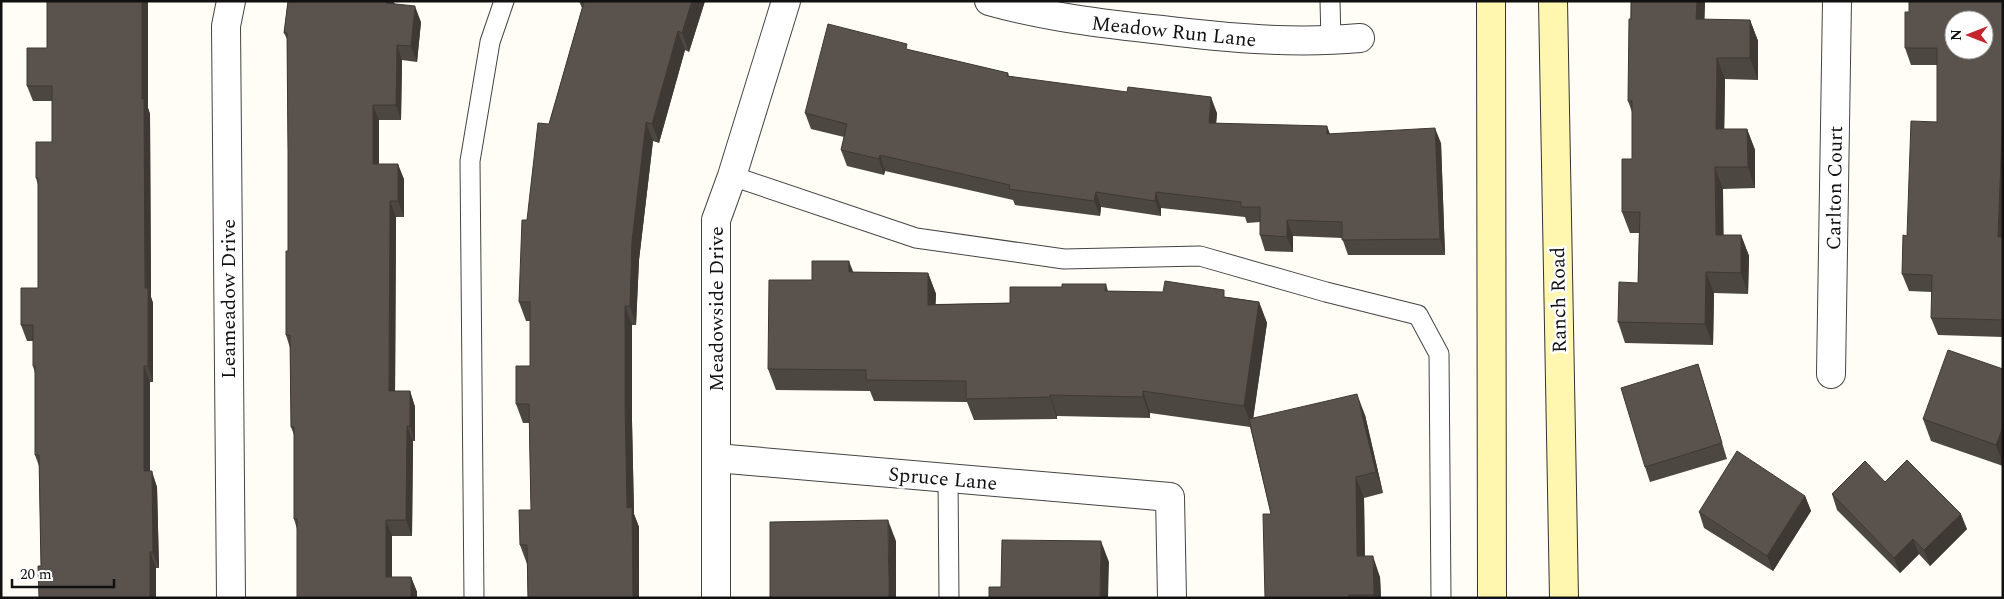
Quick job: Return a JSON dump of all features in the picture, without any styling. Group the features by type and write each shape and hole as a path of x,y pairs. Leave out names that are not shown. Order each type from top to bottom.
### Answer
{"main road":[{"path":"1491,1 1492,598"},
{"name":"Ranch Road","path":"1553,1 1564,598"}],"street":[{"name":"Leameadow Drive","path":"230,1 226,36 231,598"},
{"name":"Meadowside Drive","path":"716,598 716,220 732,176 786,1"},
{"name":"Meadow Run Lane","path":"989,1 1092,23 1244,40 1331,41 1360,38"},
{"name":"Carlton Court","path":"1831,374 1837,1"},
{"name":"Spruce Lane","path":"716,458 1170,497 1172,598"}],"lane":[{"path":"474,598 470,161 490,42 504,1"},
{"path":"1330,1 1331,41"},
{"path":"732,176 916,238 1064,259 1200,256 1326,292 1418,315 1438,354 1441,598"},
{"path":"948,478 949,598"}],"building":[{"path":"47,1 142,1 145,288 148,288 148,366 144,366 144,471 152,471 153,552 150,552 150,598 39,598 38,566 41,566 39,455 35,455 33,325 21,325 21,288 38,288 38,178 36,178 36,142 52,142 52,86 27,86 27,48 47,48"},
{"path":"288,1 387,1 386,3 415,6 411,46 397,45 396,105 373,105 373,164 398,164 398,201 390,201 389,391 410,391 410,426 407,426 406,520 386,520 386,577 411,577 411,598 297,598 297,519 294,519 294,427 291,427 290,335 286,335 288,151 287,33 284,33"},
{"path":"583,1 692,1 682,33 678,31 652,124 646,122 632,241 630,306 625,306 627,508 632,507 633,598 528,598 527,545 520,545 519,510 531,510 529,404 516,404 516,366 530,366 530,302 519,302 522,220 527,220 538,123 549,124"},
{"path":"1631,1 1697,1 1696,19 1750,20 1750,58 1717,58 1716,129 1747,129 1748,167 1715,167 1716,235 1741,235 1741,273 1706,272 1705,324 1618,322 1619,282 1638,283 1640,212 1622,212 1622,159 1632,159 1632,101 1628,101"},
{"path":"1909,1 2003,1 2003,106 1998,237 2003,237 2003,320 1931,318 1932,275 1902,274 1903,235 1907,236 1911,121 1937,122 1937,48 1905,48 1905,12 1909,12"},
{"path":"828,24 907,44 906,49 1008,73 1007,76 1127,92 1128,87 1211,97 1209,123 1327,126 1327,134 1435,128 1440,239 1342,240 1342,222 1287,220 1287,237 1260,235 1260,207 1241,207 1241,202 1156,192 1155,201 1096,192 1094,201 1009,189 1010,185 880,155 879,159 841,150 847,124 805,113"},
{"path":"812,261 849,261 849,272 928,273 928,305 1010,303 1010,287 1062,287 1062,284 1106,284 1105,291 1163,292 1165,281 1224,290 1224,297 1259,302 1244,406 1143,391 1143,397 1050,395 1050,397 966,399 966,381 866,380 866,370 768,369 769,280 812,280"},
{"path":"1948,350 2003,369 2003,427 1996,445 1923,419"},
{"path":"1698,364 1722,443 1645,467 1621,388"},
{"path":"1357,394 1376,472 1356,477 1357,556 1373,556 1374,595 1349,595 1349,598 1265,598 1263,514 1271,514 1249,419"},
{"path":"1737,451 1805,496 1767,556 1699,512"},
{"path":"1907,460 1961,514 1924,550 1913,539 1894,558 1832,494 1865,461 1885,482"},
{"path":"888,520 889,598 770,598 770,522"},
{"path":"1002,540 1101,541 1100,598 989,598 989,587 1001,587"}]}
